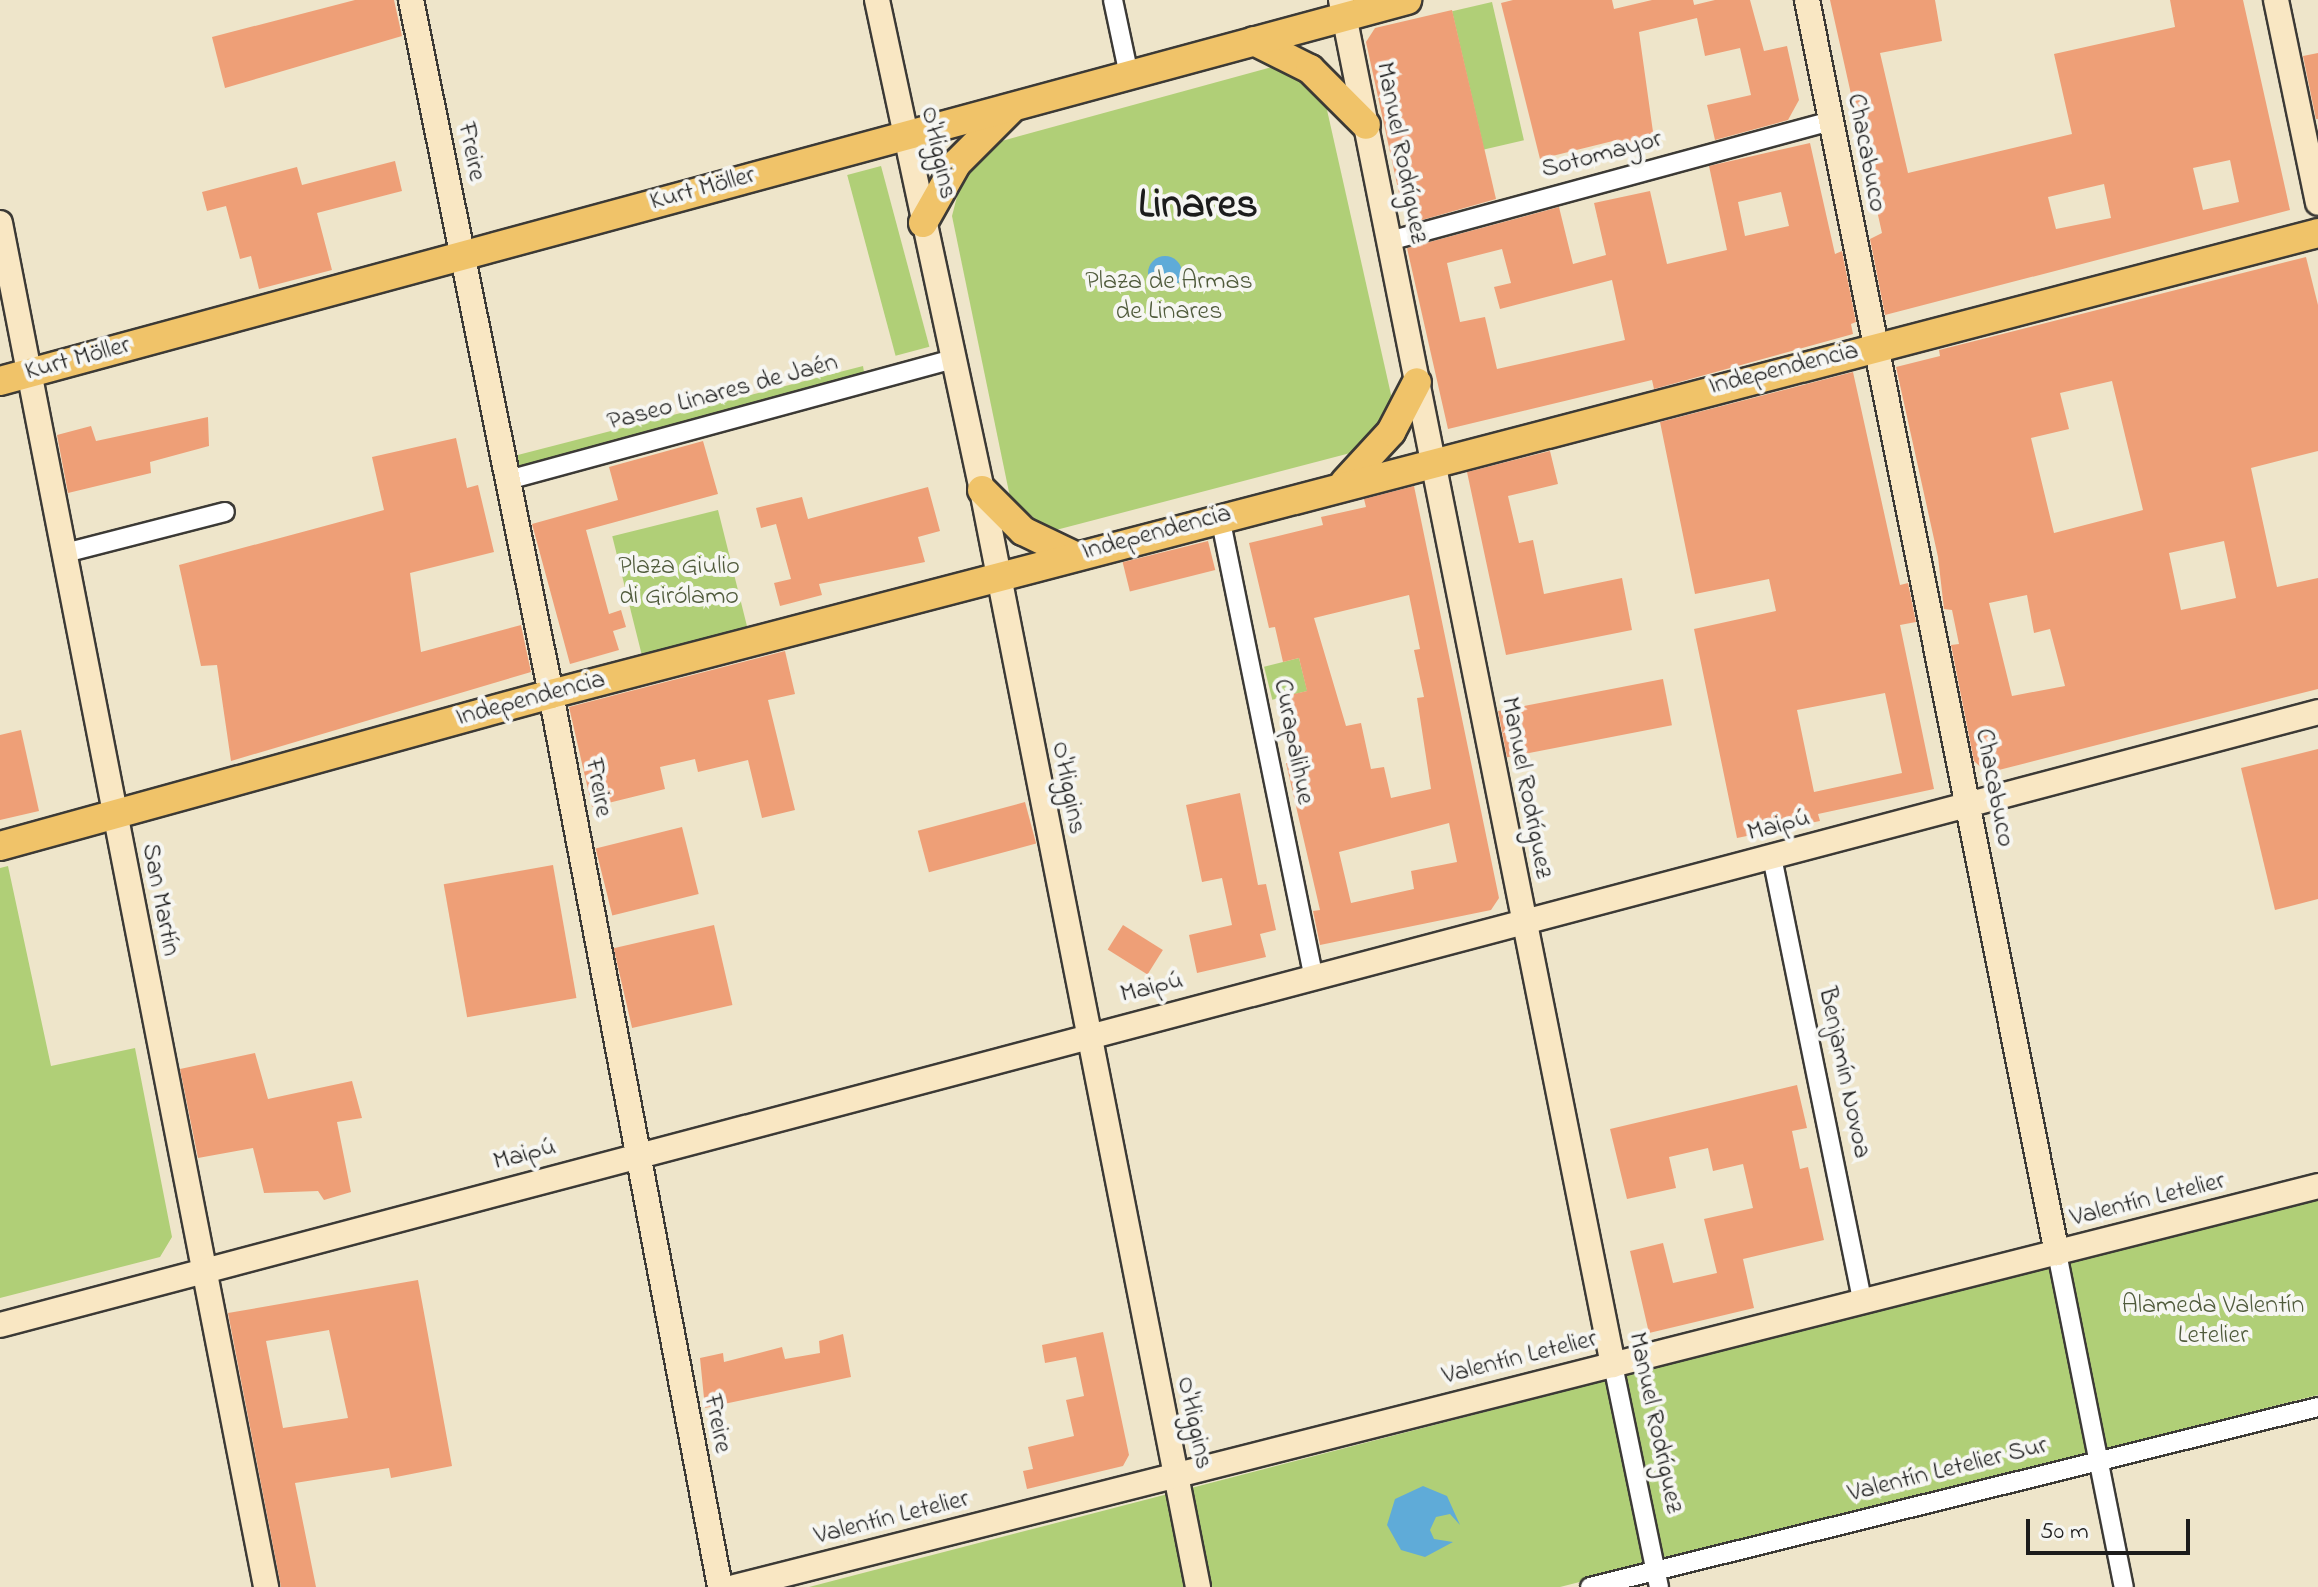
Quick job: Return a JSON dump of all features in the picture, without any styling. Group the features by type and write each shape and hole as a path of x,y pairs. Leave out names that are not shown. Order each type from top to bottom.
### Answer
{"main road":[{"name":"Freire","path":"411,0 551,694 634,1155 720,1587"},
{"name":"O'Higgins","path":"877,0 982,490 1086,1035 1198,1587"},
{"name":"Kurt Möller","path":"0,381 1254,41 1343,8 1407,0"},
{"name":"Chacabuco","path":"1807,0 2057,1253"},
{"path":"2276,0 2318,203"},
{"name":"Manuel Rodríguez","path":"1343,8 1613,1365"},
{"path":"1254,41 1310,69 1366,125"},
{"path":"923,223 957,163 1014,106"},
{"name":"San Martín","path":"0,223 32,372 114,817 266,1587"},
{"name":"Independencia","path":"0,846 551,694 1341,485 2318,233"},
{"path":"1341,485 1391,432 1417,382"},
{"path":"982,490 1023,531 1075,556"},
{"name":"Maipú","path":"0,1325 204,1274 634,1155 1313,976 1524,924 2318,712"},
{"name":"Valentín Letelier","path":"735,1587 1176,1477 1862,1299 2318,1186"}],"street":[{"path":"1113,0 1129,75"},
{"name":"Sotomayor","path":"1389,241 1830,121"},
{"name":"Paseo Linares de Jaén","path":"508,480 952,359"},
{"path":"65,553 225,512"},
{"name":"Curapalihue","path":"1220,517 1313,976"},
{"name":"Benjamín Novoa","path":"1772,857 1862,1299"},
{"name":"Chacabuco","path":"2057,1253 2124,1587"},
{"name":"Manuel Rodríguez","path":"1613,1365 1657,1578"},
{"name":"Valentín Letelier Sur","path":"1590,1587 1657,1578 2098,1461 2318,1407"}],"green space":[{"path":"1492,2 1524,140 1484,150 1452,11"},
{"name":"Plaza de Armas de Linares","path":"1279,65 1291,68 1325,101 1392,399 1388,415 1358,451 1056,530 1042,525 1010,497 952,216 961,181 998,142"},
{"path":"881,166 929,347 896,356 847,175"},
{"path":"863,366 865,378 513,472 510,457"},
{"name":"Plaza Giulio di Girólamo","path":"718,510 748,629 642,656 612,536"},
{"path":"1299,658 1307,691 1272,700 1264,667"},
{"path":"8,866 51,1066 135,1048 172,1237 160,1257 0,1298 0,868"},
{"name":"Alameda Valentín Letelier","path":"2318,1196 2318,1395 1560,1587 809,1587"}],"water":[{"path":"1165,256 1177,261 1182,273 1177,285 1165,290 1153,285 1148,273 1153,261"},
{"path":"1423,1486 1447,1496 1460,1525 1450,1514 1436,1517 1430,1530 1434,1539 1453,1542 1425,1557 1401,1550 1387,1525 1395,1499"}],"building":[{"path":"355,0 394,0 402,36 225,88 212,37"},
{"path":"1513,0 1612,0 1614,9 1652,0 1693,0 1694,5 1715,0 1750,0 1764,51 1787,46 1799,100 1788,120 1715,140 1707,105 1751,95 1740,48 1705,56 1697,18 1639,32 1654,139 1618,146 1617,140 1540,159 1501,3"},
{"path":"1830,0 1935,0 1942,41 1880,53 1908,173 2072,134 2054,54 2175,27 2170,0 2243,0 2290,210 1885,315 1870,239 1882,233","holes":["2230,160 2239,202 2203,210 2193,168","2104,184 2111,218 2056,229 2048,197"]},
{"path":"1452,10 1496,199 1422,220 1402,207 1366,42 1375,28"},
{"path":"2318,53 2318,119 2316,119 2303,56"},
{"path":"1810,143 1835,254 1842,251 1856,322 1851,324 1853,334 1654,389 1652,380 1448,429 1407,248 1559,207 1573,264 1606,255 1594,203 1650,191 1667,264 1727,250 1709,166","holes":["1781,192 1789,226 1745,236 1738,202","1502,249 1511,283 1494,287 1500,309 1612,280 1625,340 1497,369 1485,317 1460,322 1447,263"]},
{"path":"395,161 402,191 317,213 332,270 259,289 251,256 240,259 226,206 207,211 202,192 297,167 302,185"},
{"path":"2306,257 2318,305 2318,451 2251,468 2277,587 2318,578 2318,689 1987,773 1974,761 1951,645 1959,644 1952,610 1944,609 1938,557 1896,367 1940,356 1939,350","holes":["2112,381 2143,510 2054,533 2031,438 2069,429 2060,393","2224,541 2236,598 2181,610 2169,553","2027,595 2034,633 2050,629 2065,686 2012,696 1989,603"]},
{"path":"1853,372 1900,585 1908,583 1916,622 1900,625 1934,789 1818,814 1820,821 1737,838 1694,629 1776,611 1769,579 1695,594 1660,422","holes":["1885,693 1902,773 1814,792 1797,710"]},
{"path":"208,417 209,446 150,462 151,473 68,493 57,435 91,426 96,441"},
{"path":"456,438 467,488 478,485 494,552 410,573 421,652 521,625 531,672 231,761 217,665 201,666 179,565 384,510 372,457"},
{"path":"703,441 718,494 586,530 609,614 621,610 626,627 613,631 619,650 570,664 532,524 618,500 609,467"},
{"path":"1550,451 1558,484 1508,496 1519,543 1533,540 1544,594 1622,578 1632,630 1506,655 1467,472"},
{"path":"1414,486 1499,898 1491,910 1320,945 1313,911 1320,910 1286,763 1292,761 1277,698 1307,691 1299,658 1283,662 1275,627 1269,628 1249,543 1323,525 1321,517 1366,507 1364,499","holes":["1409,595 1420,649 1414,650 1424,697 1417,698 1431,789 1391,798 1384,767 1371,769 1361,723 1346,726 1314,618","1449,823 1457,862 1411,871 1414,889 1351,903 1339,852"]},
{"path":"928,487 940,531 918,537 925,562 819,584 822,595 780,606 774,583 791,579 776,524 761,528 756,508 802,497 808,519"},
{"path":"1208,541 1215,570 1130,591 1123,562"},
{"path":"785,651 795,694 768,700 795,810 762,818 748,760 698,772 695,759 660,767 665,789 592,807 569,707"},
{"path":"1663,679 1672,725 1507,757 1498,711"},
{"path":"21,730 39,811 0,820 0,735"},
{"path":"2318,749 2318,899 2275,910 2241,768"},
{"path":"1240,793 1258,885 1266,884 1276,930 1260,934 1266,957 1197,973 1189,935 1232,925 1222,878 1202,882 1186,805"},
{"path":"1025,802 1036,844 929,872 918,831"},
{"path":"682,827 699,894 612,915 596,849"},
{"path":"553,865 576,998 467,1017 444,884"},
{"path":"714,925 732,1005 632,1028 614,948"},
{"path":"1123,925 1163,950 1147,974 1108,950"},
{"path":"255,1053 268,1099 352,1081 362,1118 337,1122 351,1192 324,1200 318,1191 264,1193 253,1148 198,1158 180,1069"},
{"path":"1797,1085 1807,1128 1792,1131 1800,1169 1808,1167 1824,1240 1743,1259 1754,1308 1649,1333 1630,1251 1663,1243 1673,1283 1717,1273 1704,1219 1753,1208 1743,1164 1713,1171 1708,1148 1669,1157 1676,1188 1627,1199 1610,1129"},
{"path":"418,1280 452,1466 391,1478 389,1468 295,1483 316,1587 281,1587 228,1313","holes":["329,1330 348,1418 283,1428 266,1341"]},
{"path":"1103,1332 1129,1455 1123,1466 1027,1489 1023,1471 1033,1469 1028,1447 1074,1436 1066,1400 1084,1396 1076,1357 1045,1363 1042,1345"},
{"path":"843,1334 851,1377 705,1408 700,1358 723,1353 724,1362 782,1347 785,1359 820,1353 819,1341"}],"district":[{"name":"Linares","path":"1198,206"}]}
